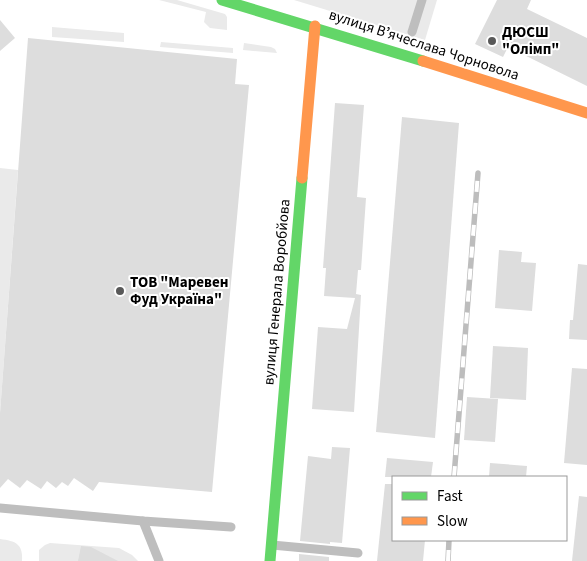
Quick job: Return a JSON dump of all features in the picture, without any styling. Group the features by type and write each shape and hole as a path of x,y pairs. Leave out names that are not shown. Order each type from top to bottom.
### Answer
{"street":[{"name":"вулиця Вʼячеслава Чорновола","path":"222,0 315,26 587,113"},
{"name":"вулиця Генерала Воробйова","path":"270,561 315,26"}],"lane":[{"path":"412,32 422,0"},
{"path":"0,508 231,527"},
{"path":"143,521 159,561"},
{"path":"271,545 358,553"}],"shaded area":[{"path":"159,0 177,0 225,14 227,17 227,30 210,28 204,22 206,12"},
{"path":"294,0 437,0 425,40"},
{"path":"52,27 124,33 124,42 52,37"},
{"path":"161,42 233,48 233,53 160,47"},
{"path":"244,43 271,47 277,53 243,50"},
{"path":"0,168 18,170 0,413"},
{"path":"0,539 14,542 20,547 22,561 0,561"},
{"path":"50,543 119,548 132,555 138,561 39,561 39,550"}],"building":[{"path":"497,0 531,0 527,9 587,38 587,86 508,47 503,57 475,44"},
{"path":"0,20 15,38 0,51"},
{"name":"ТОВ \"Маревен Фуд Україна\"","path":"28,38 237,59 235,84 249,85 212,492 99,482 93,491 74,478 68,486 62,482 56,488 47,481 41,489 27,480 20,488 8,479 0,488 0,413"},
{"path":"335,103 364,105 357,197 366,198 361,270 358,270 356,294 361,295 354,412 312,409 318,327 347,329 355,298 324,296 326,268 323,268"},
{"path":"402,117 459,123 435,438 376,432"},
{"path":"499,250 522,252 521,262 536,263 532,311 495,308"},
{"path":"578,264 587,265 587,340 569,339 570,320 573,320"},
{"path":"493,346 528,348 526,400 490,398"},
{"path":"572,368 587,369 587,465 564,463"},
{"path":"467,397 498,399 495,442 464,440"},
{"path":"332,447 350,448 342,543 330,542 330,544 300,541 308,456 331,459"},
{"path":"387,458 433,462 431,476 385,477"},
{"path":"490,463 527,466 526,476 489,476"},
{"path":"385,484 392,484 392,541 425,541 423,561 377,561"},
{"path":"579,496 587,497 587,561 572,561"},
{"path":"81,546 91,547 118,561 78,561"},
{"path":"299,554 329,557 329,561 299,561"}],"railway":[{"path":"454,476 478,173"},
{"path":"448,561 449,541"}],"traffic: fast":[{"path":"222,0 423,61"},
{"path":"270,561 302,178"}],"traffic: slow":[{"path":"302,178 315,26"},
{"path":"423,61 587,113"}],"place":[{"name":"ДЮСШ \"Олімп\"","path":"492,41"},
{"name":"ТОВ \"Маревен Фуд Україна\"","path":"120,291"}]}
